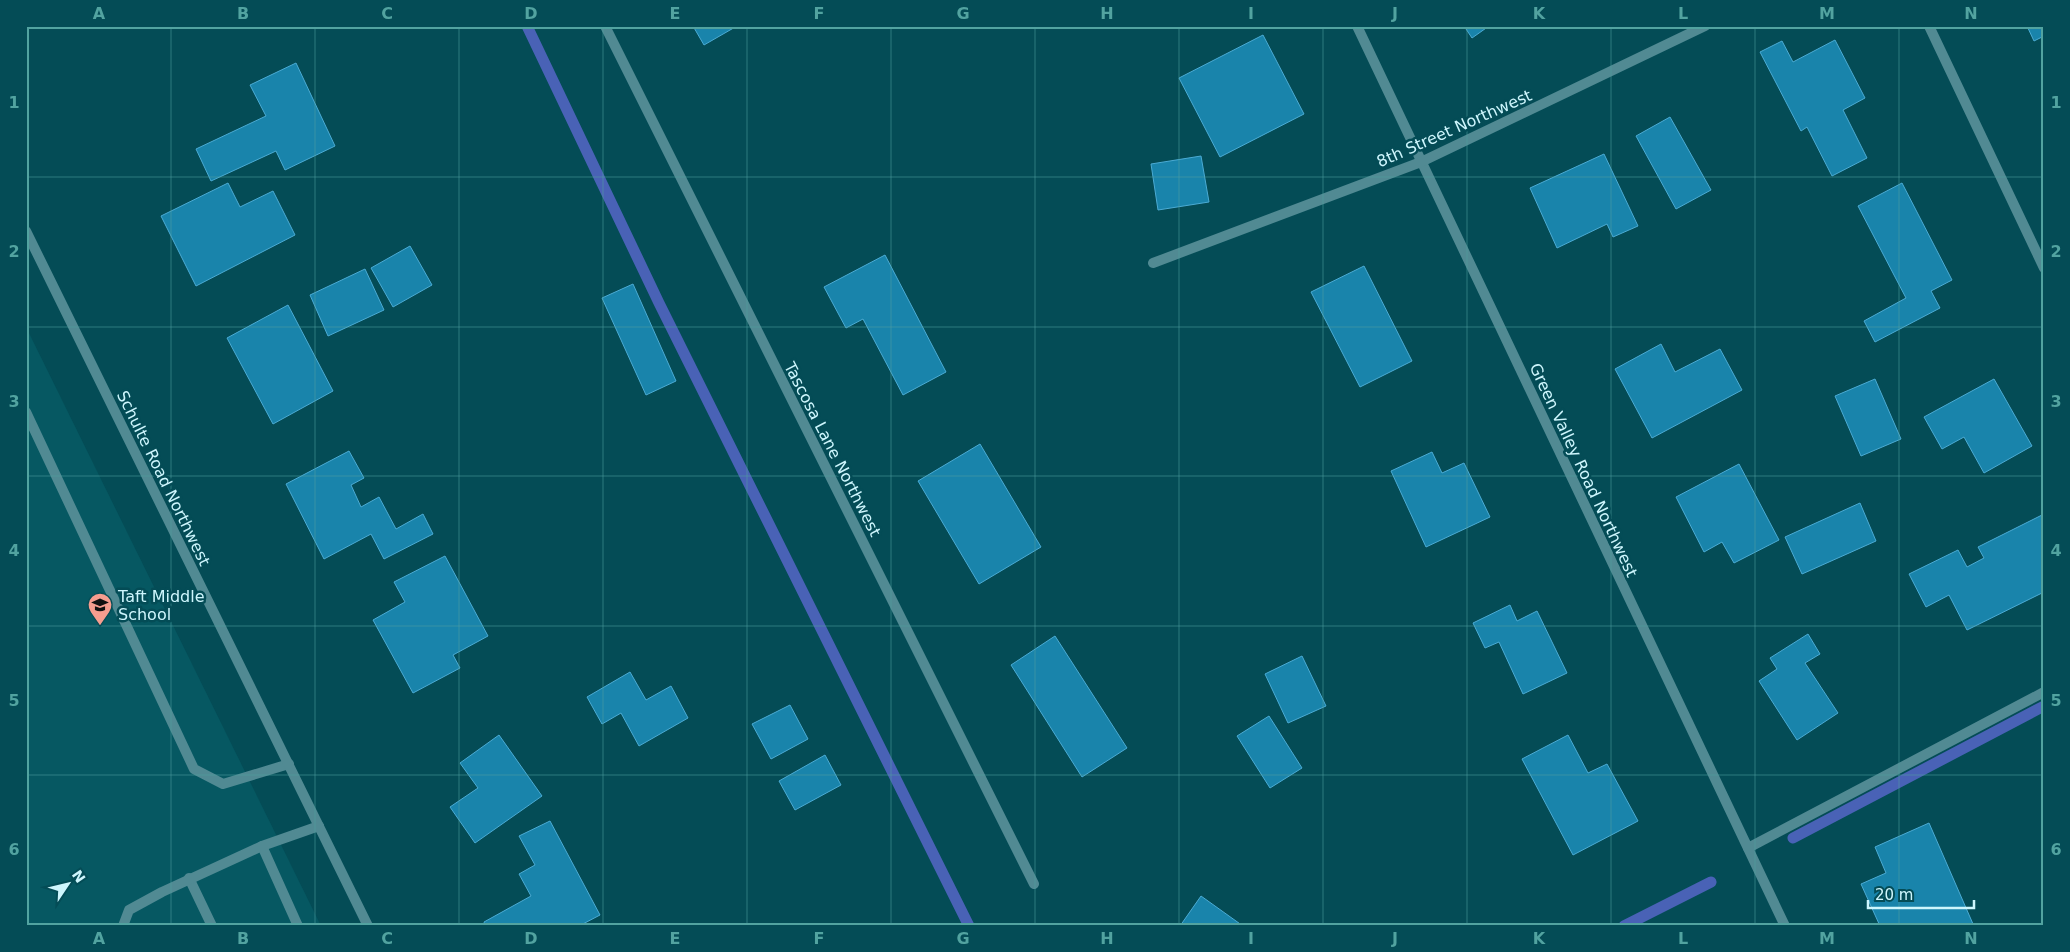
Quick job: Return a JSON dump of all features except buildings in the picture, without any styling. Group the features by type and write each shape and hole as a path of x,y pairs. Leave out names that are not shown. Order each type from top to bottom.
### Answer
{"street":[{"name":"Tascosa Lane Northwest","path":"606,26 1034,884"},
{"name":"Green Valley Road Northwest","path":"1357,26 1785,926"},
{"name":"8th Street Northwest","path":"1153,263 1421,162 1705,26"},
{"path":"1930,26 2044,268"},
{"name":"Schulte Road Northwest","path":"26,231 368,926"},
{"path":"26,412 194,769 223,784 289,764"},
{"path":"1748,848 2044,692"},
{"path":"123,926 129,910 190,878 262,846 319,826"},
{"path":"262,846 298,926"},
{"path":"190,878 212,926"}],"shaded area":[{"name":"Taft Middle School","path":"26,327 321,926 26,926"}],"waterway":[{"path":"527,26 659,303 969,926"},
{"path":"1793,838 2044,706"},
{"path":"1624,926 1711,882"}],"place":[{"name":"Taft Middle School","path":"100,626"}]}
